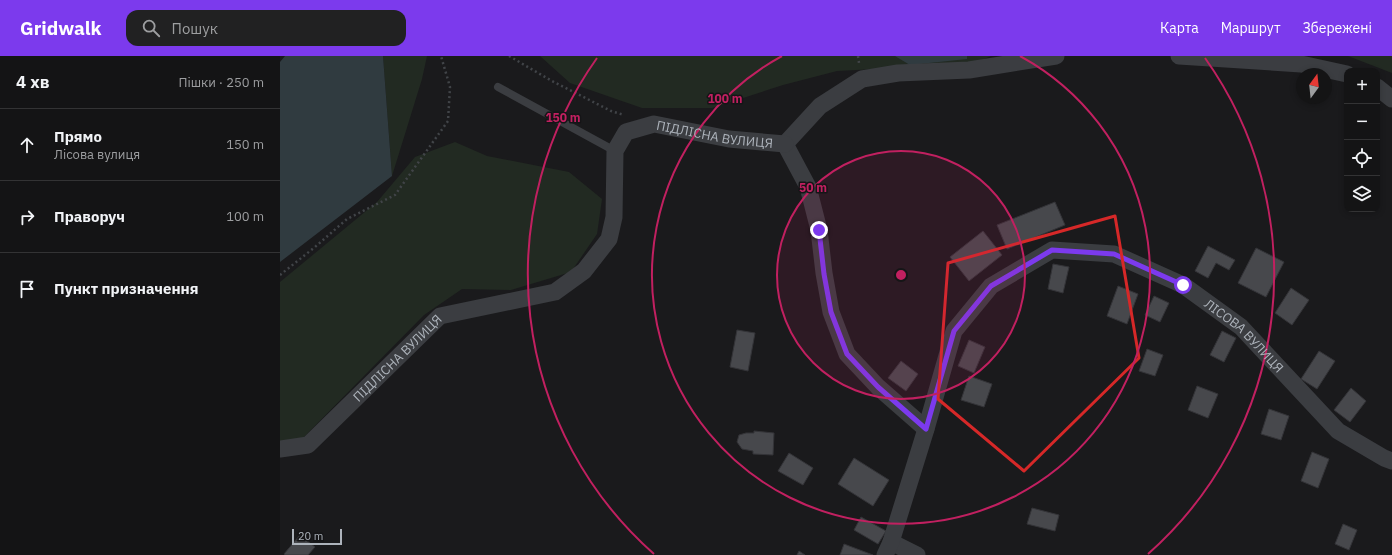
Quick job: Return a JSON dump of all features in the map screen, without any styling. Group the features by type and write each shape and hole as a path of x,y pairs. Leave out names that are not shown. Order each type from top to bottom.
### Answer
{"street":[{"name":"ПІДЛІСНА ВУЛИЦЯ","path":"280,449 308,445 440,316 555,292 584,272 609,239 614,217 615,151 626,132 654,124 729,139 785,144 820,106 862,79 898,73 969,70 1056,56"},
{"path":"1179,56 1301,64 1344,73"},
{"path":"1380,89 1392,99"},
{"path":"785,144 808,187 819,230 824,274 831,312 847,354 878,387 926,429"},
{"name":"ЛІСОВА ВУЛИЦЯ","path":"888,548 926,429 954,331 991,286 1052,250 1114,254 1183,285 1241,327 1338,431 1384,458 1392,461"},
{"path":"888,548 917,555"}],"lane":[{"path":"498,87 615,151"}],"path":[{"path":"280,275 347,219 395,195 448,121 450,87 441,56"},
{"path":"509,56 552,81 611,111 625,115"}],"highlighted area":[{"path":"1115,216 1139,358 1024,471 938,399 948,263"}],"shaded area":[{"path":"285,56 383,56 392,176 280,262 280,62"},
{"path":"383,56 427,56 422,79 392,176"},
{"path":"540,56 991,56 973,64 837,71 783,85 712,108 642,108 570,83"},
{"path":"895,56 967,56 967,59 910,65"},
{"path":"1348,56 1392,56 1392,73"},
{"path":"455,142 487,156 569,172 602,199 597,234 571,272 511,290 462,289 424,315 302,439 280,442 280,282 377,202 415,157"}],"building":[{"path":"1055,202 1065,225 1007,249 997,225"},
{"path":"983,231 1002,255 969,281 950,257"},
{"path":"1208,246 1235,260 1229,270 1216,263 1208,278 1195,271"},
{"path":"1256,248 1284,262 1266,297 1238,283"},
{"path":"1053,264 1069,267 1063,293 1048,289"},
{"path":"1118,286 1138,294 1127,324 1107,316"},
{"path":"1291,288 1309,300 1292,325 1275,313"},
{"path":"1154,296 1169,303 1160,322 1145,315"},
{"path":"737,330 755,333 748,371 730,367"},
{"path":"1222,331 1236,338 1224,362 1210,355"},
{"path":"969,340 985,347 974,373 958,366"},
{"path":"1147,349 1163,355 1155,376 1139,371"},
{"path":"1319,351 1335,361 1317,389 1301,379"},
{"path":"901,361 918,374 906,391 888,378"},
{"path":"969,376 992,384 984,407 961,400"},
{"path":"1197,386 1218,394 1208,418 1188,410"},
{"path":"1351,388 1366,401 1350,422 1334,410"},
{"path":"1269,409 1289,416 1281,440 1261,434"},
{"path":"754,431 774,433 773,455 753,454 753,451 742,449 737,442 739,435 754,433"},
{"path":"1312,452 1329,459 1318,488 1301,481"},
{"path":"789,453 813,468 803,485 778,471"},
{"path":"854,458 889,480 873,506 838,484"},
{"path":"1032,508 1059,515 1055,531 1027,524"},
{"path":"861,517 886,531 878,544 854,530"},
{"path":"1343,524 1357,530 1349,550 1335,544"},
{"path":"300,535 315,547 308,555 285,555 284,554"},
{"path":"844,544 873,555 840,555"},
{"path":"799,551 805,555 797,555"}],"route":[{"path":"819,230 824,274 831,312 847,354 878,387 926,429 954,331 991,286 1052,250 1114,254 1183,285"}]}
